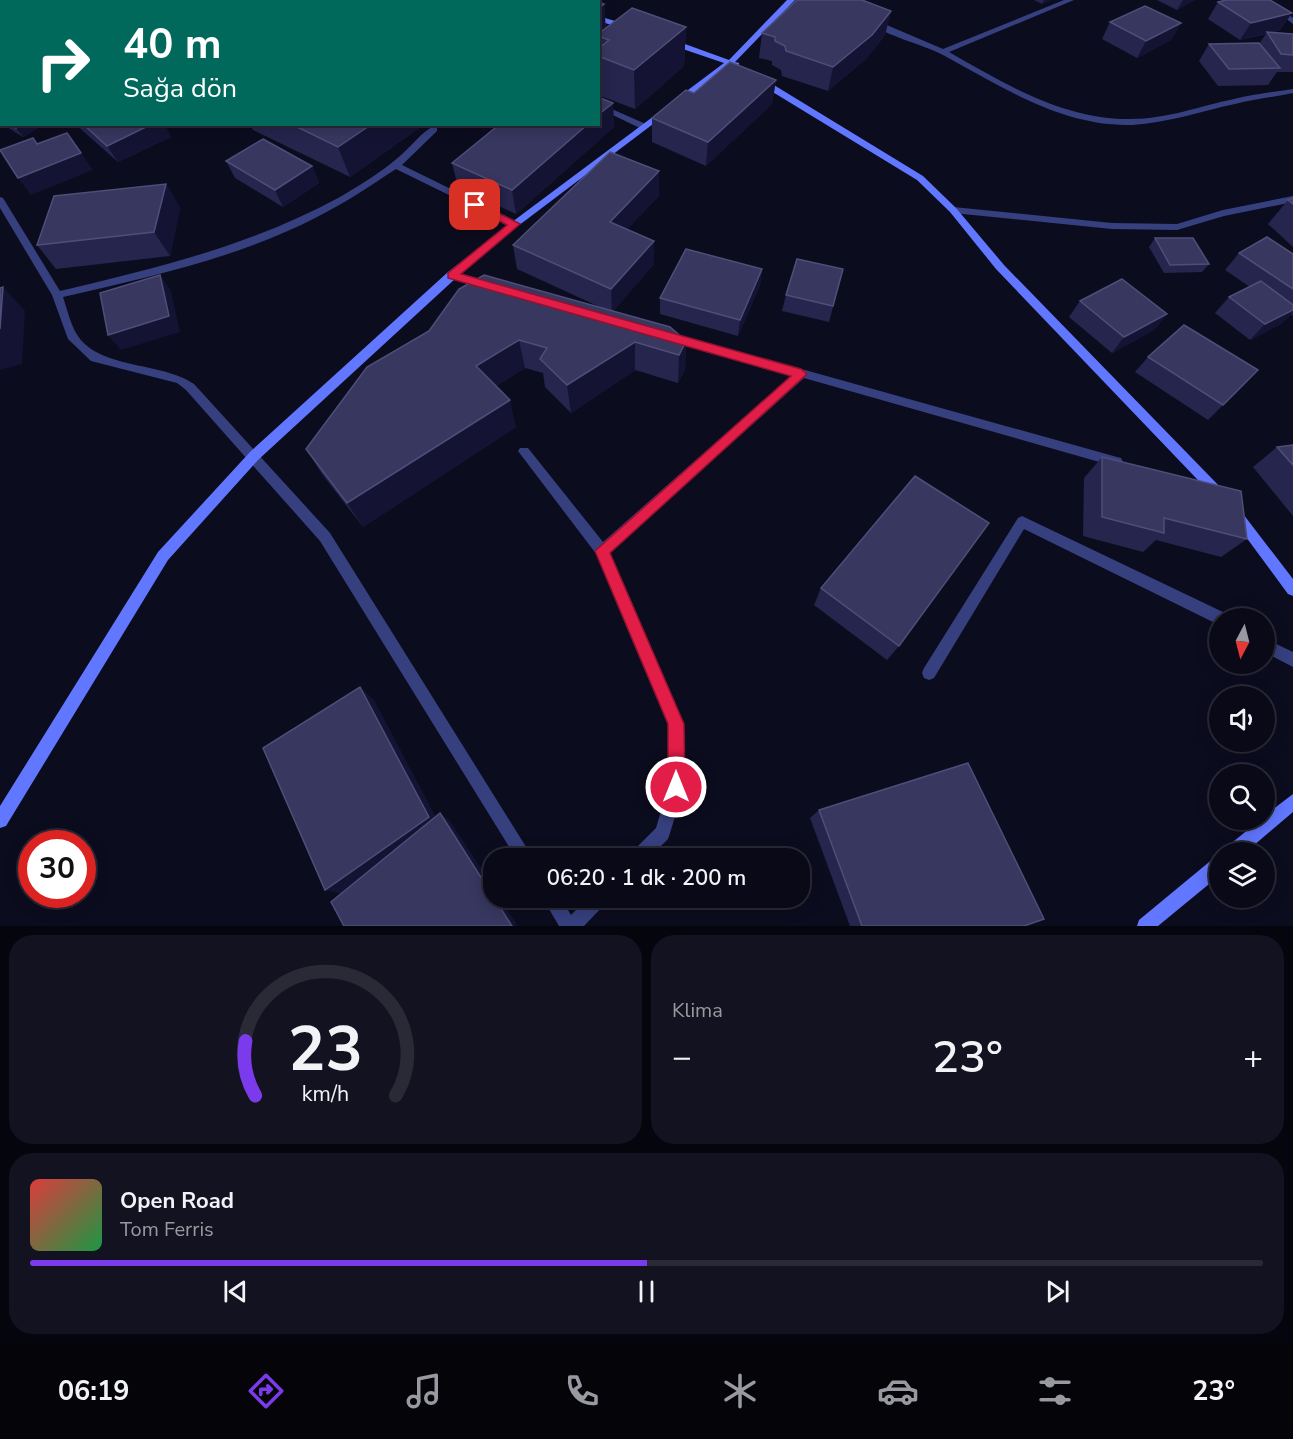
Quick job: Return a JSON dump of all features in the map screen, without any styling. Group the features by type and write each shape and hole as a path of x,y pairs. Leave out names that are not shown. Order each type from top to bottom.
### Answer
{"main road":[{"path":"0,820 163,556 254,456 452,275 515,224 731,62 791,0"},
{"path":"600,19 643,33"},
{"path":"665,40 731,62 920,178 953,210 1000,267 1216,489 1293,590"},
{"path":"1246,842 1293,802"},
{"path":"1145,926 1209,873"}],"street":[{"path":"943,52 1070,0"},
{"path":"1266,0 1293,22"},
{"path":"858,17 943,52 1011,91 1067,113 1102,120 1132,122 1173,117 1235,101 1293,91"},
{"path":"600,106 645,127"},
{"path":"57,295 168,269 248,245 315,217 395,165 434,129"},
{"path":"395,165 515,224"},
{"path":"0,200 57,295 72,336 95,358 180,380 204,400 325,537 519,848"},
{"path":"953,210 1112,226 1177,227 1222,213 1293,200"},
{"path":"452,275 496,287"},
{"path":"659,333 1126,464"},
{"path":"602,551 801,374"},
{"path":"524,452 602,551 676,724 676,787 662,833 648,848"},
{"path":"1194,483 1216,489"},
{"path":"929,673 1022,522 1209,613"},
{"path":"1275,650 1293,660"},
{"path":"558,908 570,926 589,908"}],"building":[{"path":"797,0 862,0 891,11 872,35 833,67 786,51 785,46 775,41 775,37 762,33"},
{"path":"1270,0 1292,13 1251,23 1218,2"},
{"path":"1145,6 1181,23 1146,41 1110,22"},
{"path":"632,8 686,27 634,70 600,57 600,47 609,40 600,37 600,32"},
{"path":"1267,32 1293,34 1293,55 1281,54"},
{"path":"1259,43 1280,68 1229,69 1209,44"},
{"path":"730,62 776,80 708,142 652,118 686,90 694,93"},
{"path":"600,98 613,103 600,113"},
{"path":"85,126 148,126 107,146"},
{"path":"295,126 369,126 338,147"},
{"path":"498,126 586,126 512,190 452,163"},
{"path":"67,133 81,153 18,178 0,150 33,138 37,144"},
{"path":"263,139 312,166 275,190 226,161"},
{"path":"610,152 659,171 610,222 654,241 611,289 513,245"},
{"path":"166,184 154,232 37,245 54,196"},
{"path":"1267,237 1293,254 1293,289 1239,253"},
{"path":"1155,238 1193,238 1209,264 1170,265"},
{"path":"686,249 762,269 740,320 660,298"},
{"path":"797,259 843,269 833,306 786,295"},
{"path":"160,275 169,316 108,335 100,293"},
{"path":"484,275 670,327 686,341 679,355 635,342 567,385 540,359 547,348 519,340 476,366 510,400 347,503 306,449 367,367 429,331 459,289"},
{"path":"1122,279 1167,314 1124,337 1080,301"},
{"path":"1261,281 1293,305 1293,310 1265,324 1229,297"},
{"path":"3,287 0,329 0,288"},
{"path":"1184,325 1258,370 1223,405 1148,357"},
{"path":"1293,445 1293,465 1277,447"},
{"path":"1102,457 1241,491 1247,539 1164,518 1164,533 1102,517"},
{"path":"915,476 989,523 899,646 821,588"},
{"path":"360,687 429,817 325,890 263,748"},
{"path":"968,763 1044,919 1024,926 862,926 819,810"},
{"path":"440,813 483,880 483,908 501,908 512,926 344,926 331,902"}],"route":[{"path":"475,205 515,224 452,275 801,374 602,551 676,724 676,787"}]}
